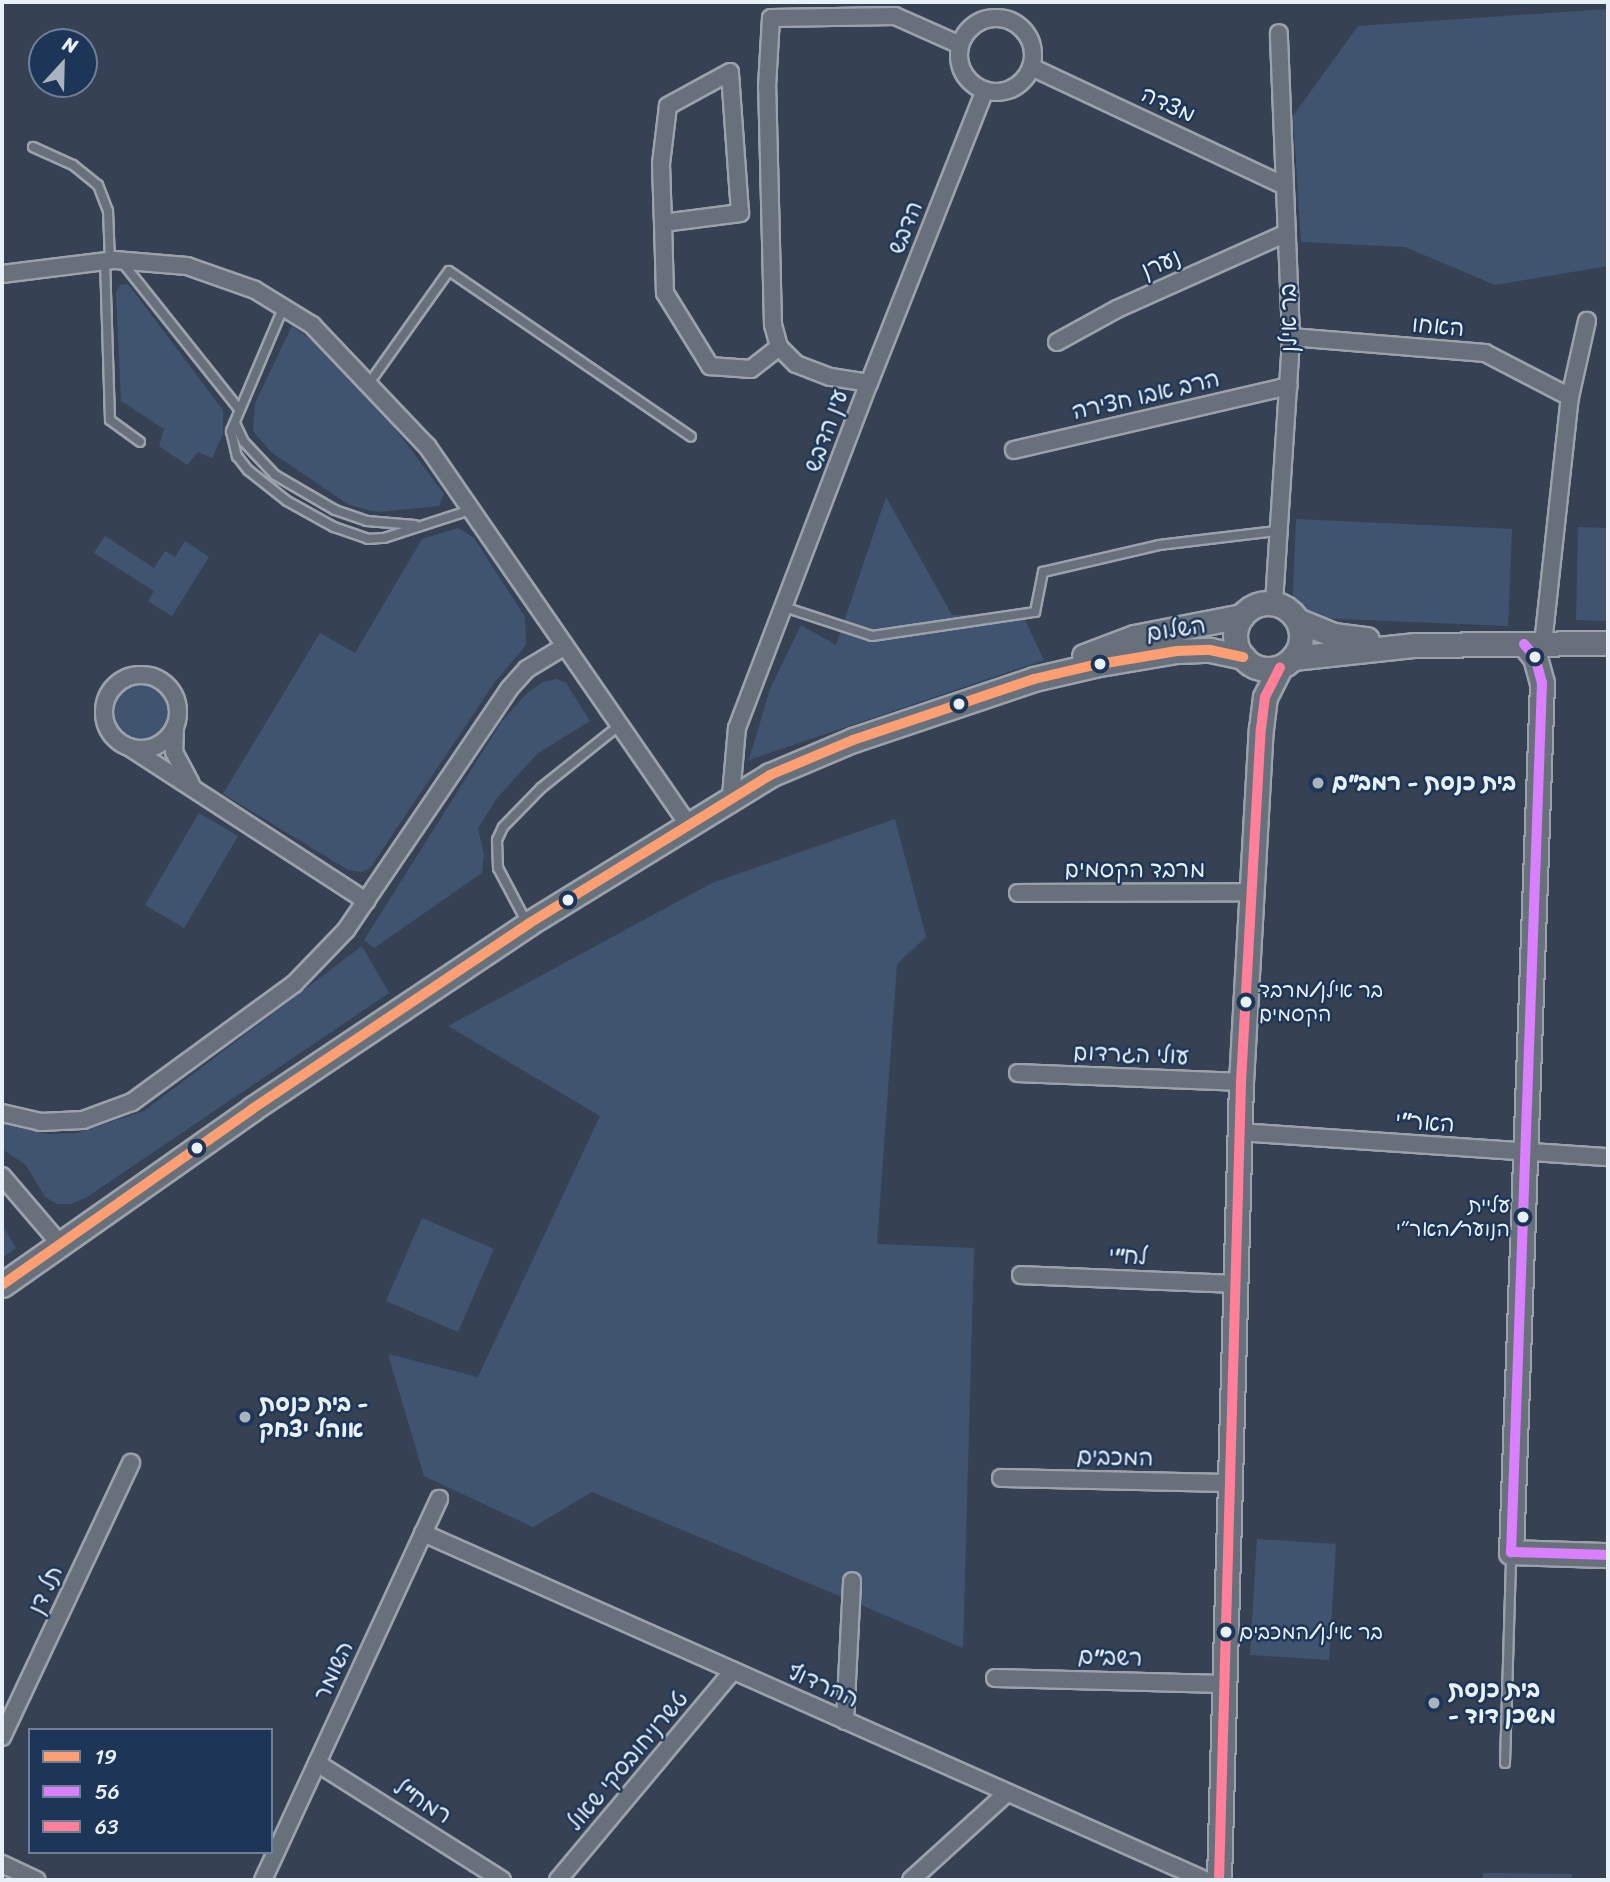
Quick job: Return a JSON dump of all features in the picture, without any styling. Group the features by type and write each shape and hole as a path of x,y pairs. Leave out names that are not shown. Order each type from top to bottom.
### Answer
{"street":[{"path":"663,223 740,213 730,72 667,106 661,164 665,293 710,366 751,369 779,347 773,325 767,87 771,18 895,16 960,45"},
{"path":"995,18 1007,20 1026,33 1033,55 1031,67 1008,90 985,90 961,68 960,45 973,26 995,18"},
{"name":"בר אילן","path":"1274,603 1276,531 1291,337 1279,33"},
{"name":"מצדה","path":"1031,67 1285,186"},
{"name":"הדבש","path":"869,383 985,90"},
{"name":"נערן","path":"1057,342 1117,309 1287,233"},
{"path":"2,274 112,260 187,266 222,276 284,306 318,331 370,382 427,446 687,823"},
{"path":"1587,321 1570,397 1534,644 1542,683 1511,1552 1608,1555"},
{"name":"האחו","path":"1291,337 1485,354 1570,397"},
{"name":"עין הדבש","path":"730,796 737,728 787,608 869,383 830,377 796,364 779,347"},
{"name":"הרב אבו חצירה","path":"1014,450 1289,386"},
{"path":"1415,645 1257,667 1243,657 1235,631 1242,616 1253,606 1274,603 1299,621 1333,635 1415,645 1608,643"},
{"name":"השלום","path":"2,1285 252,1108 528,924 730,796 853,740 1034,679 1134,637 1242,616"},
{"path":"1219,1880 1239,1132 1261,729 1265,697 1301,643 1299,621"},
{"path":"2,1113 40,1122 63,1122 83,1120 132,1102 294,984 346,930 509,689 534,664 565,646"},
{"name":"השלום","path":"1034,679 1177,651 1210,650 1243,657"},
{"path":"194,789 174,752 176,701 170,690 151,677 128,677 110,692 104,714 111,735 366,901"},
{"path":"129,747 141,749 162,742 176,724"},
{"name":"מרבד הקסמים","path":"1018,893 1252,892"},
{"name":"עולי הגרדום","path":"1018,1073 1241,1082"},
{"name":"האר\"י","path":"1239,1132 1608,1157"},
{"path":"2,1176 60,1244"},
{"name":"לח\"י","path":"1021,1275 1234,1284"},
{"name":"תל דן","path":"2,1737 131,1463"},
{"name":"המכבים","path":"1000,1478 1229,1483"},
{"name":"השומר","path":"263,1880 439,1499"},
{"name":"ההרדוף","path":"423,1533 1205,1880"},
{"path":"845,1721 852,1581"},
{"name":"טשרניחובסקי שאול","path":"558,1880 733,1671"},
{"name":"רשב\"ם","path":"996,1678 1224,1684"},
{"name":"רמח\"ל","path":"317,1763 502,1880"},
{"path":"911,1880 1007,1793"},
{"name":"השומר","path":"256,1880 271,1863"},
{"path":"2,1864 36,1880"}],"lane":[{"path":"33,147 74,165 98,185 108,211 112,260 110,419 140,442"},
{"path":"112,260 238,408 236,430 275,475 351,518 383,524 425,524"},
{"path":"370,382 449,271 691,437"},
{"path":"284,306 238,408 231,431 237,456 287,501 334,527 368,539 470,510"},
{"path":"787,608 872,636 1035,612 1043,572 1159,545 1276,531"},
{"path":"528,924 498,868 497,840 503,827 541,788 620,725"},
{"path":"1505,1763 1511,1552"}],"shaded area":[{"path":"1608,9 1608,266 1495,285 1405,247 1301,242 1293,116 1358,26"},
{"path":"128,284 223,410 223,434 212,458 198,452 187,465 159,446 164,429 121,401 116,293 120,285"},
{"path":"292,326 331,354 379,407 444,494 439,506 378,512 349,505 271,452 253,431 255,403"},
{"path":"886,497 952,615 1022,614 1044,660 749,760 770,689 801,625 836,645"},
{"path":"1296,519 1512,529 1508,626 1292,617"},
{"path":"1578,527 1608,528 1608,621 1576,620"},
{"path":"458,528 474,538 525,617 526,645 495,682 370,868 362,872 348,870 223,794 320,633 355,653 422,539"},
{"path":"105,536 154,568 165,551 175,557 185,541 209,557 172,616 148,601 154,591 94,553"},
{"path":"557,679 566,683 590,721 538,753 497,798 478,828 484,855 482,873 374,948 364,940 502,721 527,693 543,682"},
{"path":"141,684 152,686 161,692 167,701 167,723 161,732 152,738 141,740 130,738 121,732 115,723 113,712 115,701 121,692 130,686"},
{"path":"199,813 238,836 184,928 145,905"},
{"path":"895,819 926,937 897,964 877,1244 974,1248 963,1648 592,1492 533,1527 424,1476 388,1354 478,1377 600,1116 448,1026 712,883"},
{"path":"362,946 389,993 87,1197 71,1204 57,1204 45,1197 26,1165 2,1149 2,1124 48,1134 77,1133 144,1111"},
{"path":"422,1218 494,1249 458,1332 386,1301"},
{"path":"2,1225 16,1248 2,1258"},
{"path":"1257,1539 1336,1544 1329,1660 1250,1655"},
{"path":"1483,1873 1572,1874 1571,1880 1483,1880"}],"transit line":[{"name":"56","path":"1524,644 1535,657 1542,683 1511,1552 1608,1555"},
{"name":"19","path":"2,1285 252,1109 528,924 770,775 853,740 1034,679 1094,665 1177,651 1210,650 1243,657"},
{"name":"63","path":"1219,1880 1241,1082 1261,729 1265,697 1280,668"}],"place":[{"name":"בית כנסת - רמב\"ם","path":"1318,783"},
{"name":"בר אילן/מרבד הקסמים","path":"1246,1002"},
{"name":"עליית הנוער/האר״י","path":"1523,1217"},
{"name":"בית כנסת - אוהל יצחק","path":"245,1417"},
{"name":"בר אילן/המכבים","path":"1226,1632"},
{"name":"בית כנסת - משכן דוד","path":"1434,1703"}]}
